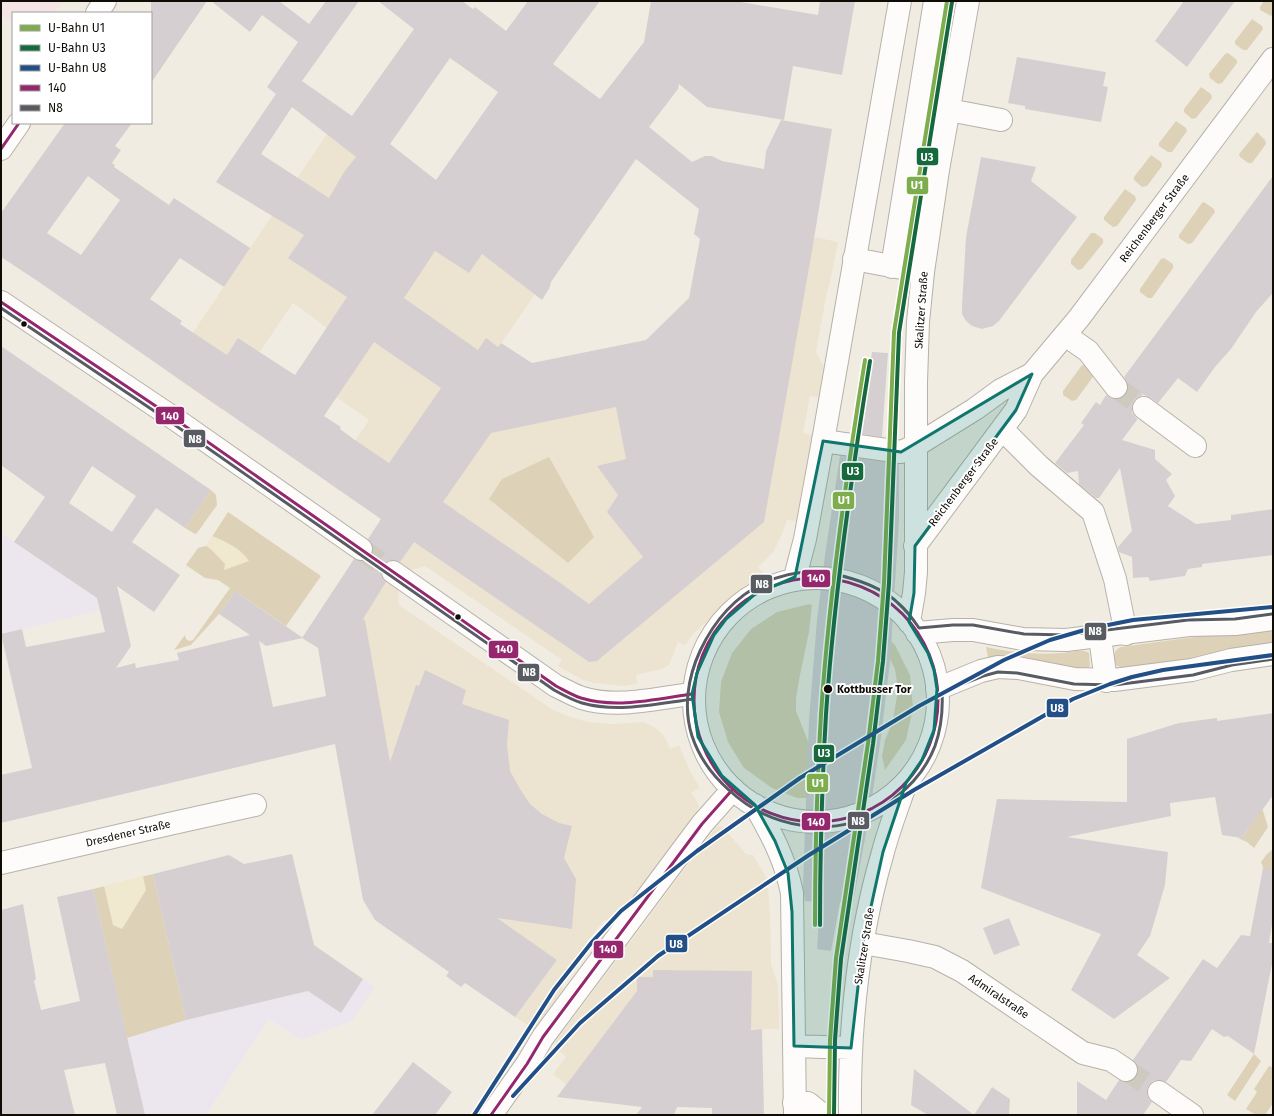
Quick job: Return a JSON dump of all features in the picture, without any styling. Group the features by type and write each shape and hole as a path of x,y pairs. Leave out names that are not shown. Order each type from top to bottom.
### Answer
{"main road":[{"path":"98,12 106,1"},
{"path":"795,577 805,539 823,441 900,1"},
{"path":"892,267 935,1"},
{"name":"Skalitzer Straße","path":"913,628 916,572 916,382 923,272 937,178 968,1"},
{"name":"Reichenberger Straße","path":"915,546 1016,410 1032,374 1079,318 1273,59"},
{"path":"949,110 1001,120"},
{"path":"1,149 18,124"},
{"path":"854,258 892,267 923,272"},
{"path":"1,302 174,419 361,549"},
{"path":"1064,335 1088,352 1116,387"},
{"name":"Reichenberger Straße","path":"823,441 901,452 917,445 1001,390 1032,374"},
{"path":"1144,408 1195,446"},
{"path":"1002,429 1039,466 1093,512 1115,579 1126,634"},
{"path":"394,572 556,686 572,694 593,701 620,703 692,694"},
{"path":"795,577 838,579 872,592 891,603 913,628 928,653 934,670 938,689 938,709 934,730 930,746 906,783 876,806 850,818 822,822 795,820 778,816 755,805 733,789 709,759 698,737 693,717 692,694 697,673 704,654 714,635 726,619 739,606 755,594 773,584 795,577"},
{"path":"913,628 973,630 1024,639 1066,640 1126,634 1188,625 1235,624 1273,619"},
{"path":"1100,637 1106,681"},
{"path":"938,689 974,673 998,667 1018,668 1075,680 1106,681 1184,671 1231,660 1273,654"},
{"name":"Skalitzer Straße","path":"850,1115 851,1048 856,992 863,943 881,859 906,783"},
{"path":"491,1115 527,1064 543,1037 693,837 733,789"},
{"path":"755,805 781,854 788,873 792,893 795,1109 808,1103 823,1115"},
{"name":"Dresdener Straße","path":"1,863 169,824 255,806"},
{"name":"Admiralstraße","path":"863,943 908,950 935,957 962,971 1083,1053 1111,1060 1126,1070"},
{"path":"794,1046 851,1048"},
{"path":"1159,1092 1192,1115"}],"highlighted area":[{"path":"1032,374 1016,410 915,546 914,593 909,622 928,653 934,670 937,689 934,730 922,760 906,783 883,852 863,943 851,1048 794,1046 792,912 788,873 775,841 755,805 722,776 698,737 692,694 697,673 714,635 726,619 755,594 795,577 823,441 901,452"}],"shaded area":[{"path":"1,1 63,1 55,12 12,12 12,22 1,15"},
{"path":"1264,1 1273,1 1273,14 1271,16 1260,10 1260,7"},
{"path":"1252,19 1262,26 1263,29 1247,50 1243,50 1235,44 1235,41"},
{"path":"1228,53 1237,60 1237,63 1222,83 1218,84 1210,78 1209,74 1225,54"},
{"path":"1201,87 1211,94 1212,98 1196,118 1192,119 1184,112 1184,109"},
{"path":"1176,121 1186,128 1187,131 1172,152 1168,152 1159,146 1159,143"},
{"path":"1257,132 1265,140 1266,144 1252,163 1248,163 1240,157 1239,154"},
{"path":"327,134 535,294 381,519 327,482 369,420 336,397 327,328 293,303 221,409 167,371"},
{"path":"1151,155 1161,162 1162,166 1147,186 1142,187 1134,180 1134,177"},
{"path":"1125,189 1135,196 1136,200 1117,226 1113,227 1104,220 1104,217"},
{"path":"1204,202 1214,209 1215,212 1192,243 1188,244 1179,238 1179,235"},
{"path":"1091,233 1095,233 1103,239 1103,243 1082,269 1078,270 1071,264 1071,260"},
{"path":"814,237 838,242 816,352 824,367 819,397 810,396 803,433 812,435 796,521 787,520 774,551 758,567 764,574 698,629 685,645 678,642 669,665 662,669 636,675 637,684 623,686 594,683 581,679 558,666 562,660 425,566 412,570 398,591 399,605 553,710 588,722 614,724 643,722 656,728 664,736 670,749 679,745 691,773 700,788 691,793 697,801 699,806 698,810 616,919 603,921 561,977 563,990 536,1026 530,1026 515,1017 557,960 410,871 348,622 492,412 664,381"},
{"path":"1164,258 1173,264 1173,268 1152,298 1148,298 1140,292 1140,289 1161,259"},
{"path":"1082,365 1085,365 1093,377 1076,400 1072,401 1063,395 1063,391"},
{"path":"549,457 594,537 568,563 489,499 502,479"},
{"path":"211,490 216,495 217,505 195,534 185,528"},
{"path":"228,512 321,576 286,626 235,591 219,614 191,645 174,650 185,635 186,639 189,641 193,640 230,588 218,580 205,578 186,565 198,548 206,546"},
{"path":"1,533 65,576 111,608 1,634"},
{"path":"809,604 812,605 809,632 799,680 796,711 811,749 810,798 797,798 772,788 744,768 728,742 719,712 721,682 732,653 751,629 777,612"},
{"path":"1273,626 1273,648 1123,668 1117,666 1115,661 1114,655 1116,650 1121,647"},
{"path":"884,634 895,645 910,675 913,708 906,740 885,770 882,756 885,740 894,714 898,690 895,669 886,651"},
{"path":"986,647 1014,652 1052,654 1083,651 1089,653 1090,666 1085,668 1066,667 1012,655 998,655 988,658"},
{"path":"1260,801 1268,827 1254,848 1247,842 1238,838 1243,837 1256,818"},
{"path":"722,826 746,854 753,855 766,877 770,913 771,964 778,985 779,1029 660,1029 587,1100 553,1074 566,1057 556,1048 555,1042 716,827"},
{"path":"1273,849 1273,892 1261,862"},
{"path":"153,874 186,1020 127,1038 93,889"},
{"path":"363,979 375,987 352,1021 301,1040 269,1019 206,1115 145,1115 127,1038 186,1020 308,991 341,1013"},
{"path":"1254,1054 1261,1061 1235,1101 1227,1095"},
{"path":"1273,1065 1273,1103 1265,1115 1256,1115 1246,1109 1257,1092 1254,1089 1269,1066 1272,1067"}],"sand":[{"path":"212,536 238,549 249,561 224,570 225,564 206,546"},
{"path":"143,876 146,890 122,929 113,925 104,886"}],"building":[{"path":"151,1 207,1 152,82 152,12"},
{"path":"211,1 279,1 309,24 326,1 359,1 302,81 352,116 414,29 378,1 462,1 473,9 475,7 506,31 528,1 600,1 553,64 600,99 644,42 651,1 735,1 818,15 820,1 855,1 842,75 793,66 784,120 707,107 679,84 678,89 649,127 692,162 705,156 712,156 722,161 764,169 766,151 781,120 832,129 764,522 597,661 589,662 414,542 400,562 394,560 388,561 383,565 381,571 382,577 386,582 363,619 365,620 390,762 416,685 419,686 425,670 466,690 462,704 509,720 507,744 510,771 520,789 530,804 542,814 559,823 572,826 564,858 576,879 572,929 497,918 557,960 515,1017 465,983 461,987 446,976 449,972 375,920 363,900 335,744 1,823 1,775 32,768 1,634 22,629 26,647 105,632 97,598 14,542 45,497 1,465 1,346 211,490 185,528 156,508 132,542 180,575 154,612 117,586 131,646 116,668 135,663 136,668 179,660 177,653 250,635 219,614 235,591 302,638 354,559 360,561 366,560 371,556 373,550 372,544 368,539 381,519 1,257 1,213 64,124 131,124 115,146 121,150 112,163 115,165 114,167 169,205 174,198 250,248 224,287 180,258 150,299 182,321 180,324 227,355 238,338 295,375 347,297 288,258 304,235 216,182 276,94 267,87 298,42 262,15 250,32","holes":["450,58 498,92 436,180 390,144","292,107 356,157 344,172 329,198 261,154","636,159 699,209 694,234 700,239 689,298 646,340 532,363 501,343 498,347 486,338 478,350 404,298 435,251 469,273 482,254 542,300 549,289 551,282","88,176 120,200 81,255 47,233","374,342 441,388 389,463 355,440 340,429 341,427 324,416","616,407 626,459 597,466 618,495 607,512 643,557 589,604 443,502 491,433","92,466 136,496 112,532 69,503","302,638 318,648 326,696 273,707 259,641 266,646"]},
{"path":"1184,1 1235,1 1187,67 1155,41"},
{"path":"1017,57 1106,72 1103,86 1108,87 1101,122 1025,109 1025,106 1008,103"},
{"path":"981,157 1036,167 1031,181 1077,217 999,321 993,326 982,329 972,326 966,321 962,314 966,237"},
{"path":"1273,176 1273,293 1256,312 1231,349 1215,367 1197,392 1178,378 1158,403 1142,394 1142,396 1134,400 1132,413 1137,420 1122,440 1155,450 1155,459 1172,474 1166,480 1175,496 1168,506 1196,524 1231,520 1231,515 1273,509 1273,555 1202,564 1202,567 1188,569 1185,576 1150,581 1148,577 1133,578 1132,557 1119,552 1118,547 1132,531 1120,468 1099,498 1096,498 1079,484 1078,471 1067,473 1055,463 1084,425 1081,423 1096,402 1100,405 1106,395 1117,399 1124,397 1128,386 1124,377"},
{"path":"872,352 888,353 882,437 860,434"},
{"path":"840,456 899,464 899,520 890,662 869,817 853,903 840,902 831,951 817,949 820,902 805,901 803,886 809,720 817,620"},
{"path":"1273,713 1273,795 1242,838 1222,835 1215,797 1170,803 1171,816 1067,837 1168,852 1165,885 1150,936 1137,955 1170,978 1114,1019 1071,990 1101,934 981,888 997,799 1127,802 1127,739 1179,723 1217,718 1217,721"},
{"path":"292,854 314,945 363,979 341,1013 308,991 186,1020 153,874 229,855 244,864"},
{"path":"1263,868 1273,869 1273,919 1269,943 1273,943 1273,959 1254,1054 1228,1036 1224,1037 1212,1029 1191,1061 1181,1060 1166,1082 1160,1080 1153,1081 1149,1085 1147,1091 1148,1098 1152,1102 1143,1115 1077,1115 1077,1081 1106,1100 1119,1080 1126,1082 1132,1081 1137,1077 1137,1064 1133,1060 1203,959 1217,968 1241,935 1250,936"},
{"path":"93,889 145,1115 117,1115 105,1063 64,1070 75,1115 1,1115 1,910 23,904 36,979 34,981 41,1010 80,1001 57,897"},
{"path":"1009,918 1020,945 994,955 983,928"},
{"path":"653,970 752,971 751,1030 762,1029 764,1115 712,1115 712,1108 677,1107 674,1115 636,1115 642,1107 557,1097 637,991 637,977 653,977"},
{"path":"413,1062 452,1092 435,1115 372,1115"},
{"path":"914,1069 974,1115 928,1115 911,1105"},
{"path":"992,1087 1010,1099 1009,1115 974,1115"}],"tunnel":[{"path":"1116,387 1144,408"},
{"path":"361,549 393,572"},
{"path":"1126,1070 1159,1092"}],"metro line":[{"name":"U1","path":"829,1115 830,1040 836,958 868,743 878,661 884,583 894,332 947,1"},
{"name":"U3","path":"834,1115 835,1040 841,959 873,744 883,661 889,583 899,333 952,2"},
{"name":"U1","path":"815,925 817,793 824,669 833,581 851,448 865,360"},
{"name":"U3","path":"820,925 822,793 829,670 844,537 870,361"},
{"name":"U8","path":"474,1115 554,990 592,942 621,911 697,851 800,778 919,706 1004,660 1050,640 1088,629 1133,620 1273,607"},
{"name":"U8","path":"513,1096 580,1023 658,956 809,855 914,790 1073,699 1110,684 1163,670 1273,655"}],"transit line":[{"path":"1,149 18,124"},
{"name":"140","path":"1,302 175,419 556,686 581,698 608,703 636,702 692,694"},
{"name":"N8","path":"1,308 172,423 554,690 582,703 609,707 637,707 693,699"},
{"name":"N8","path":"1272,614 1235,619 1188,620 1066,635 1024,634 973,625 919,628 901,606 877,588 853,579 829,573 805,572 783,576 763,584 744,595 727,610 712,629 700,651 692,671 687,704 689,725 695,744 707,766 717,779 745,803 762,813 800,825 820,827 840,825 859,820 878,812 907,787 928,761 935,746 941,719 942,692 983,676 998,672 1017,673 1074,684 1114,685 1193,675 1232,665 1273,659"},
{"name":"140","path":"816,578 851,583 863,587 884,599 902,614 917,632 929,653 933,665 938,700 933,735 929,747 917,768 902,786 884,801 863,813 851,817 816,822 781,817 769,813 748,801 730,786 715,768 703,747 699,735 694,700 699,665 703,653 715,632 730,614 748,599 769,587 781,583 816,578"},
{"name":"140","path":"491,1115 527,1064 543,1037 702,824 733,789"}],"place":[{"name":"Kottbusser Tor","path":"828,689"}]}
